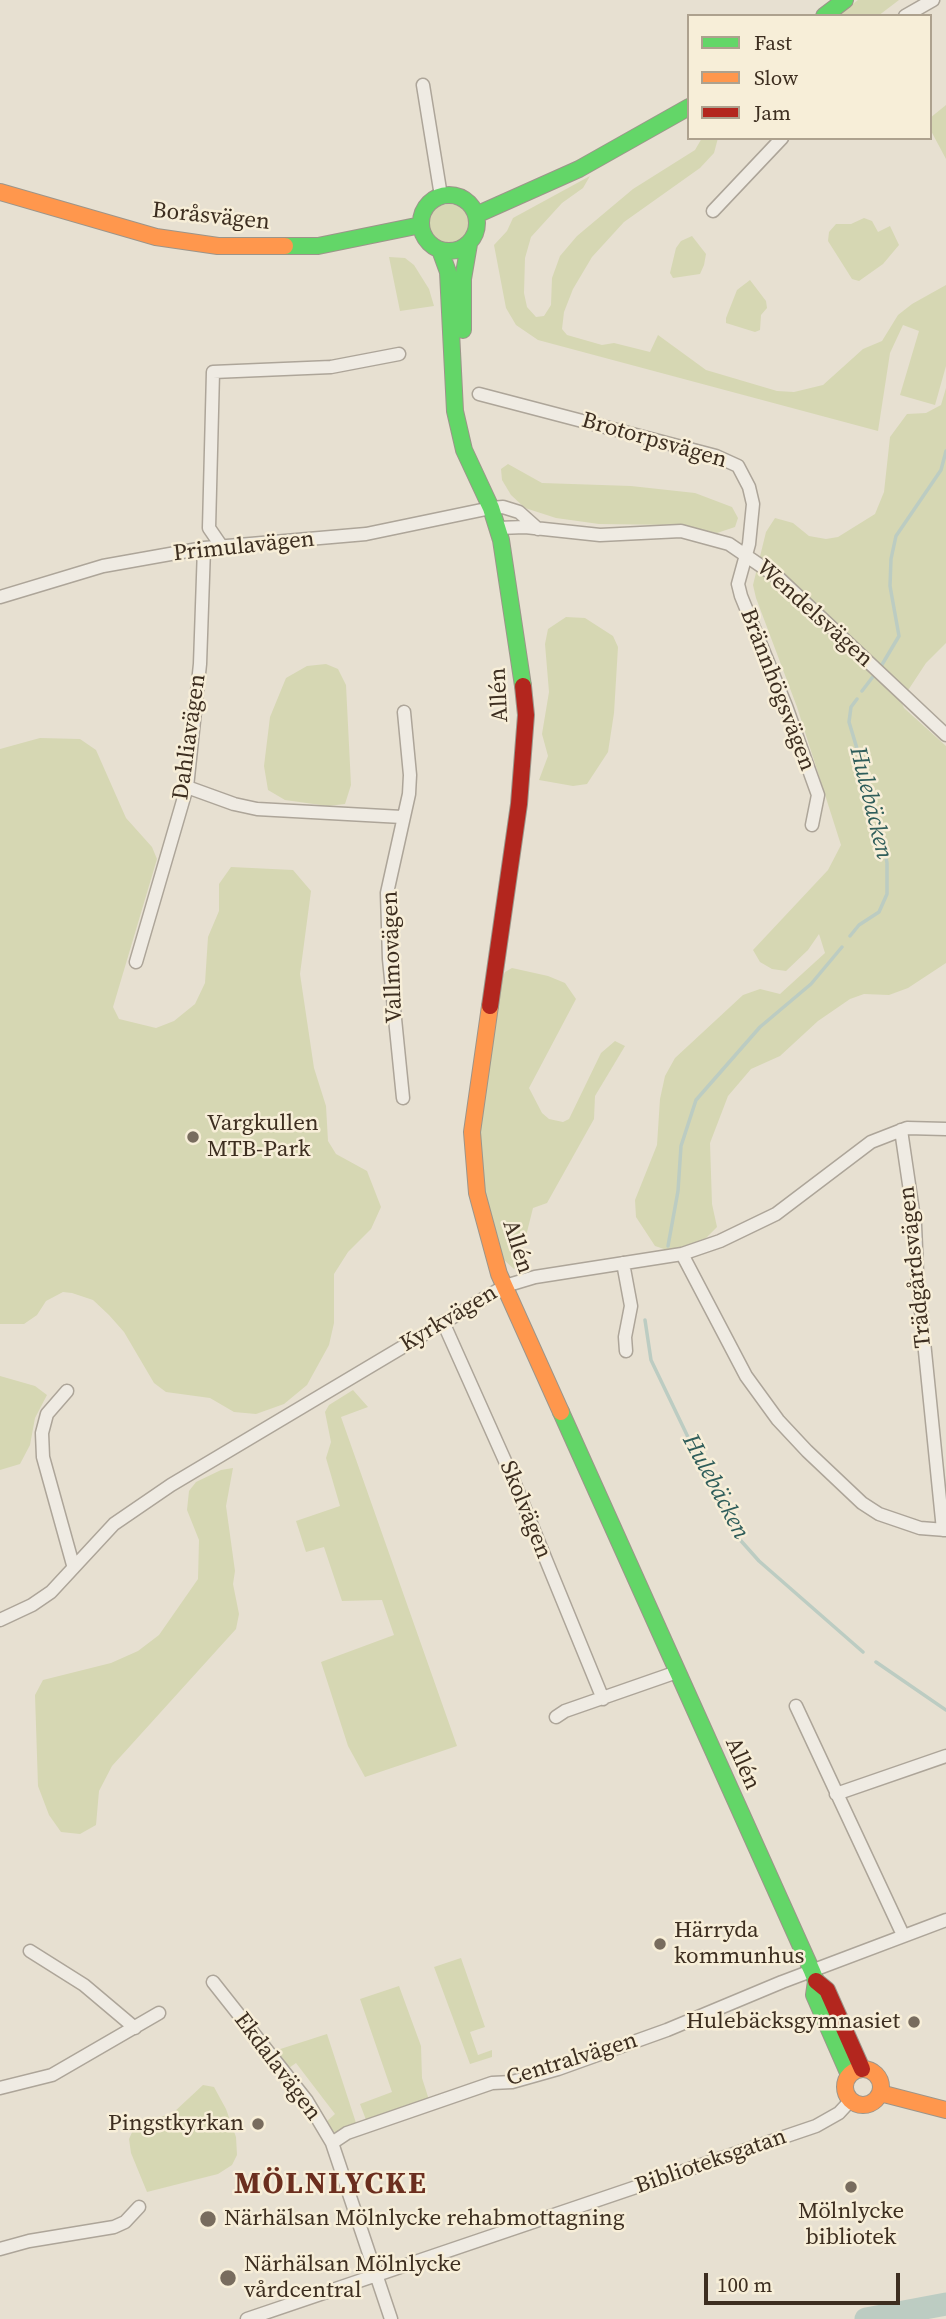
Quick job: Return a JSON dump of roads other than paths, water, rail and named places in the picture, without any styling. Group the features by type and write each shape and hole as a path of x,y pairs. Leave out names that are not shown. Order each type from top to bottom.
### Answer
{"street":[{"path":"908,14 933,0"},
{"path":"423,85 440,196"},
{"path":"476,215 579,169 687,108"},
{"path":"713,211 780,140"},
{"name":"Boråsvägen","path":"0,192 156,237 218,246 318,246 421,225"},
{"path":"440,196 460,197 472,206 476,215 476,234 469,244 452,252 440,250 425,239 421,225 426,207 440,196"},
{"name":"Allén","path":"469,244 463,279 462,393 476,472"},
{"name":"Allén","path":"440,250 448,272 455,411 464,450 476,472 498,528 517,631 526,715 518,815 472,1132 472,1160 489,1242 505,1286 814,1976 827,1990 856,2072"},
{"path":"222,547 209,528 213,372 331,367 399,354"},
{"name":"Brotorpsvägen","path":"480,394 730,460 738,466 749,487 753,504 748,555"},
{"name":"Wendelsvägen","path":"491,508 503,507 519,512 538,529"},
{"name":"Primulavägen","path":"0,597 103,566 204,548 366,534 491,508"},
{"name":"Wendelsvägen","path":"498,528 600,535 681,531 713,537 748,555 780,579 946,734"},
{"name":"Dahliavägen","path":"136,962 187,787 200,664 204,548"},
{"name":"Brännhögsvägen","path":"748,555 740,574 741,596 786,706 818,795 812,825"},
{"name":"Vallmovägen","path":"403,1098 389,959 387,893 410,775 404,712"},
{"path":"187,787 223,801 257,809 402,817"},
{"name":"Kyrkvägen","path":"0,1620 32,1605 51,1592 73,1565 114,1524 171,1485 505,1286 535,1277 682,1254 720,1241 776,1214 872,1142 901,1130 946,1129"},
{"name":"Trädgårdsvägen","path":"901,1130 915,1225 916,1272 944,1530"},
{"path":"682,1254 746,1376 778,1420 862,1503 879,1514 920,1528 944,1530"},
{"path":"623,1264 631,1306 625,1337 626,1352"},
{"name":"Skolvägen","path":"443,1322 510,1472 603,1699"},
{"path":"67,1391 47,1414 42,1433 43,1457 73,1565"},
{"path":"556,1717 565,1711 677,1672"},
{"path":"796,1706 903,1935"},
{"path":"836,1794 946,1756"},
{"name":"Centralvägen","path":"332,2143 347,2133 492,2083 512,2082 558,2069 643,2039 814,1976 903,1935 946,1920"},
{"path":"30,1951 84,1985 135,2028"},
{"name":"Ekdalavägen","path":"213,1982 307,2101 332,2143 391,2319"},
{"path":"0,2088 52,2075 159,2013"},
{"path":"856,2072 877,2076 880,2093 867,2104 851,2100 845,2088 856,2072"},
{"path":"880,2093 946,2110"},
{"name":"Biblioteksgatan","path":"247,2319 816,2126 839,2113 851,2100"},
{"path":"0,2249 29,2241 114,2227 125,2222 139,2207"}],"waterway":[{"name":"Hulebäcken","path":"880,668 899,636 890,586 891,559 896,536 941,470 946,451"},
{"name":"Hulebäcken","path":"862,691 875,674"},
{"name":"Hulebäcken","path":"850,936 859,925 879,912 887,894 887,863 880,825 849,722 851,707 857,699"},
{"name":"Hulebäcken","path":"668,1246 678,1191 681,1146 696,1100 760,1027 811,984 842,947"},
{"name":"Hulebäcken","path":"645,1320 651,1360 734,1533 759,1561 863,1652"},
{"name":"Hulebäcken","path":"876,1662 946,1710"},
{"path":"866,2319 946,2304"}],"place":[{"name":"Vargkullen MTB-Park","path":"193,1137"},
{"name":"Härryda kommunhus","path":"660,1944"},
{"name":"Hulebäcksgymnasiet","path":"914,2022"},
{"name":"Pingstkyrkan","path":"258,2124"},
{"name":"Mölnlycke bibliotek","path":"851,2187"},
{"name":"Närhälsan Mölnlycke rehabmottagning","path":"208,2219"},
{"name":"Närhälsan Mölnlycke vårdcentral","path":"228,2278"}],"district":[{"name":"MÖLNLYCKE","path":"331,2185"}]}
